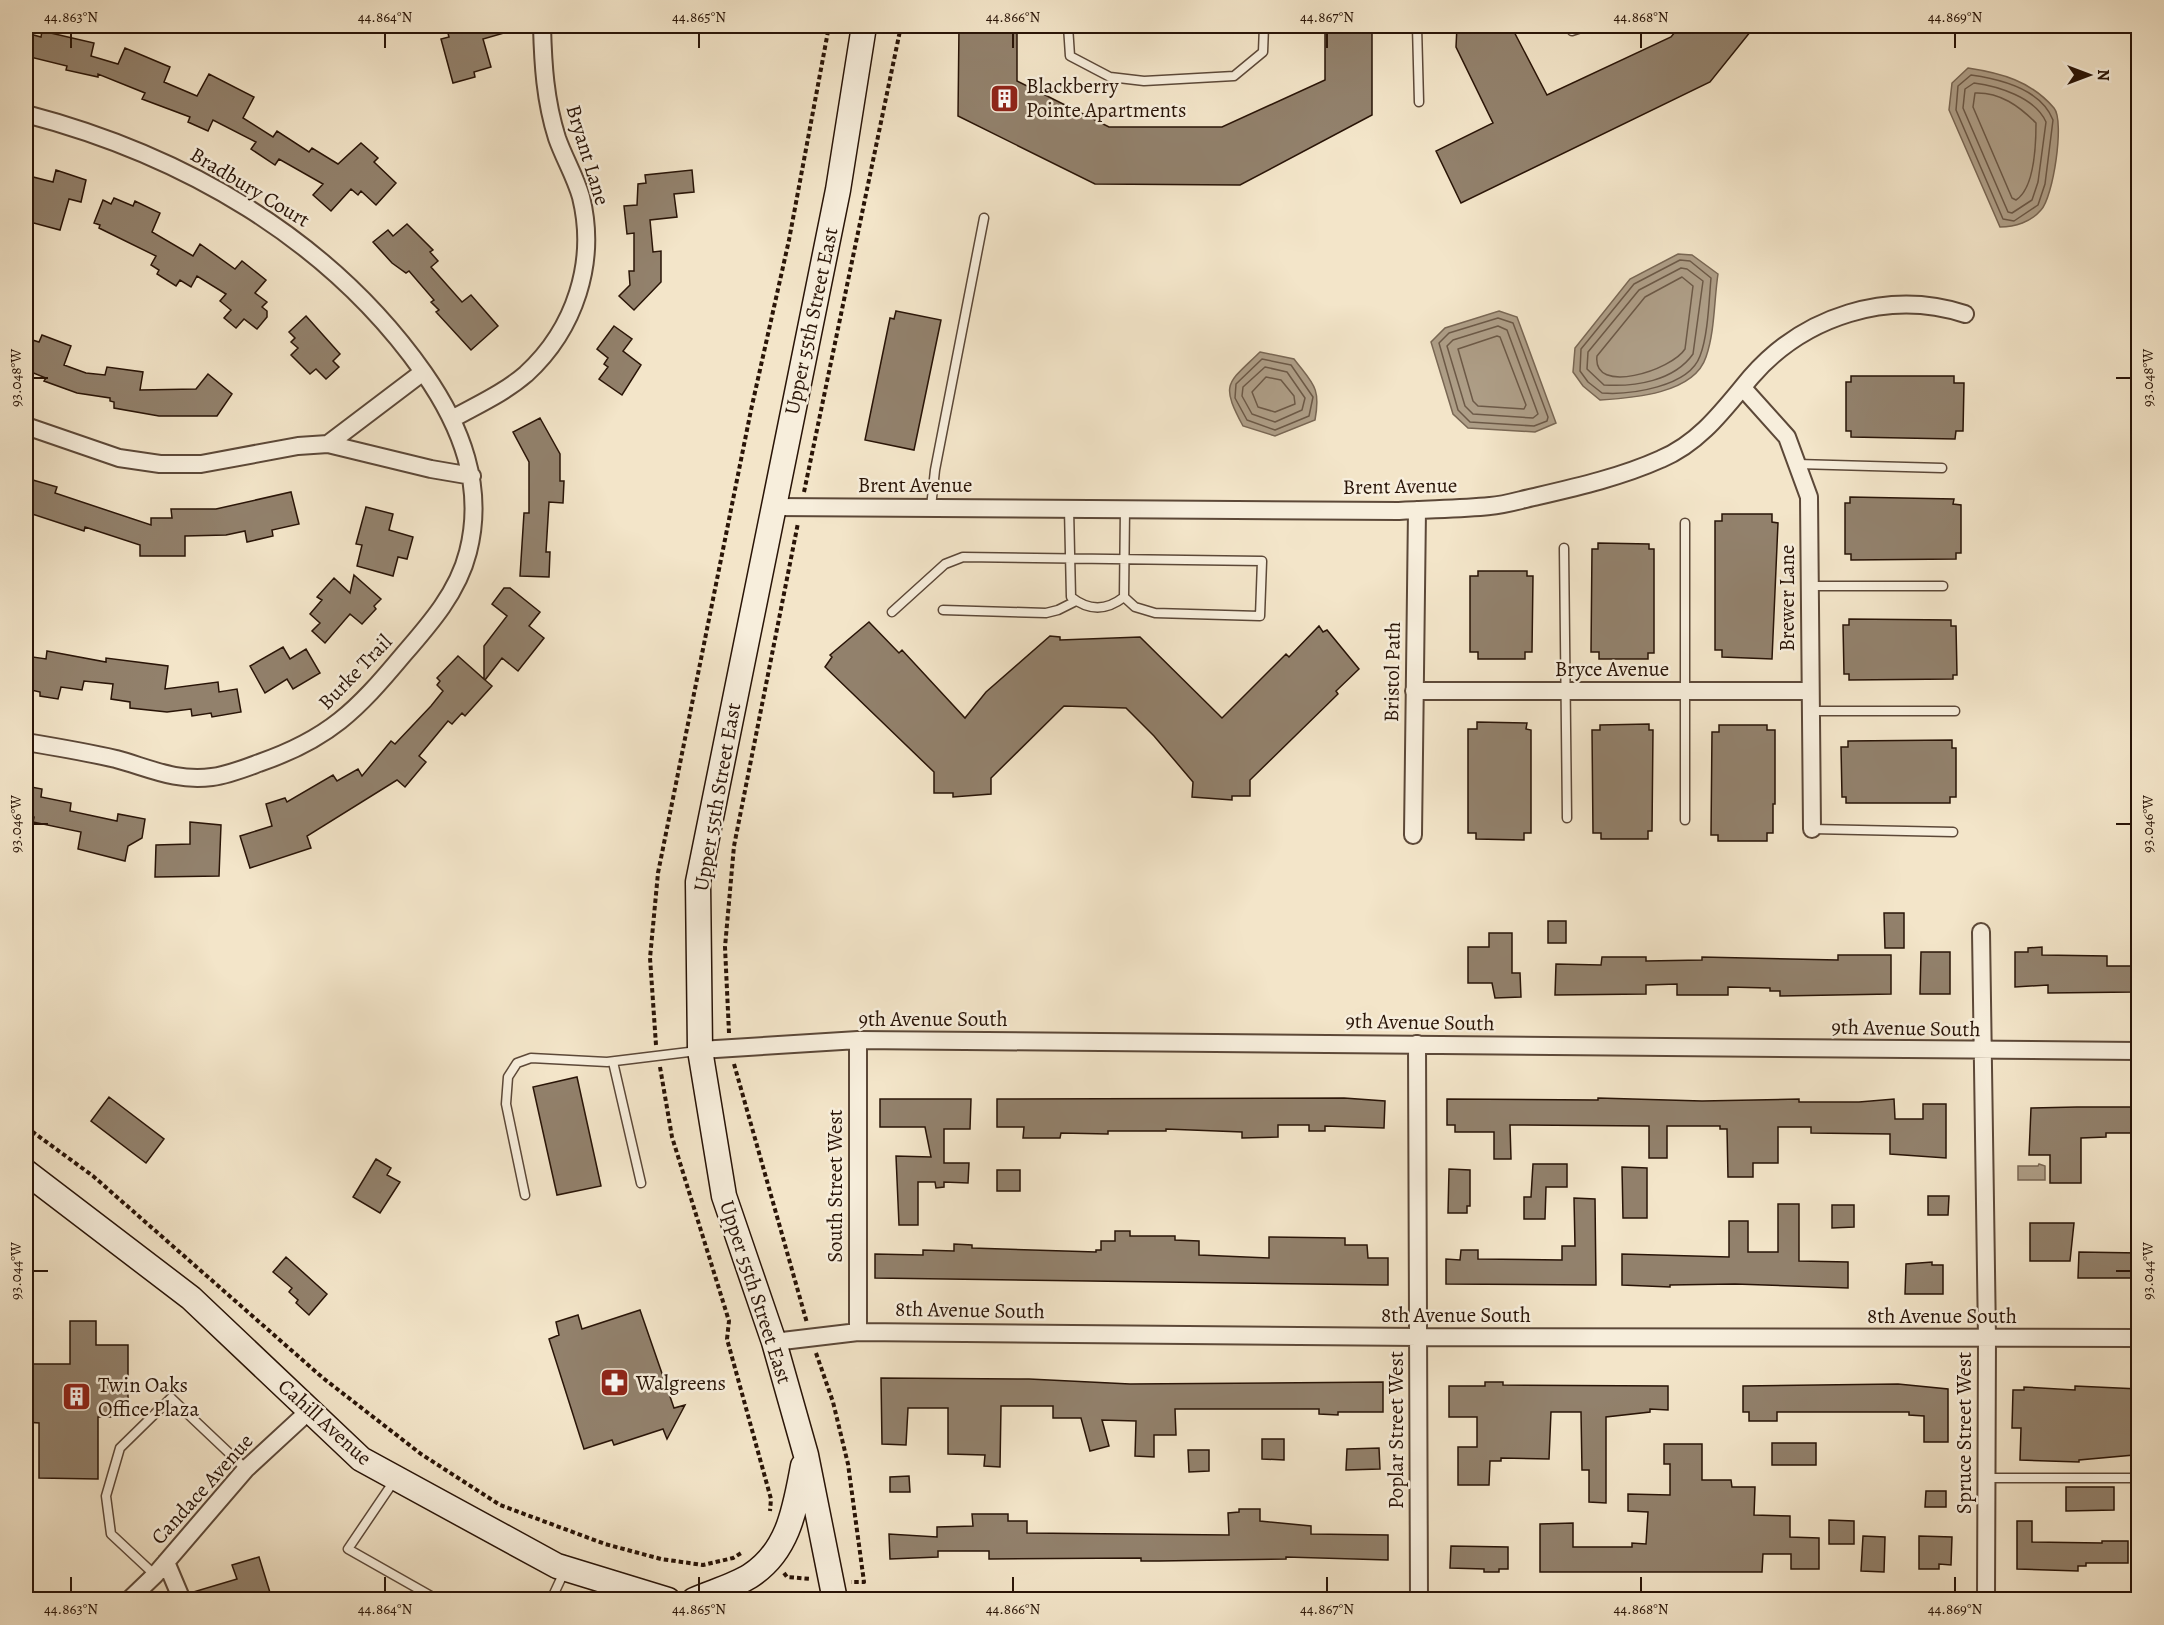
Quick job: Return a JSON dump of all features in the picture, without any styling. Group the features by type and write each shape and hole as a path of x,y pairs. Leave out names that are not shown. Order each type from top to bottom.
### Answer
{"street":[{"name":"Bryant Lane","path":"452,419 524,375 548,352 567,324 579,294 585,261 586,228 580,196 549,112 544,82 542,26"},
{"name":"Upper 55th Street East","path":"833,1590 806,1455 774,1342 724,1196 700,1050 698,882 838,190 864,26"},
{"name":"Bradbury Court","path":"26,114 101,136 134,149 196,179 268,220 331,267 386,323 423,372 452,419"},
{"name":"Brent Avenue","path":"773,507 1417,510 1492,506 1582,486 1663,459 1713,424 1743,388 1792,339 1839,315 1890,303 1938,305 1965,314"},
{"path":"328,444 423,372"},
{"name":"Brewer Lane","path":"1743,388 1787,437 1809,496 1812,829"},
{"name":"Burke Trail","path":"26,742 102,756 164,775 188,778 212,777 235,772 304,746 352,713 447,601 468,554 472,534 472,476 468,455 452,419"},
{"path":"26,426 119,458 160,464 201,464 298,446 328,444 431,469 472,476"},
{"name":"Bristol Path","path":"1413,835 1417,510"},
{"name":"Bryce Avenue","path":"1414,691 1809,691"},
{"name":"Spruce Street West","path":"1981,932 1987,1338 1986,1599"},
{"name":"9th Avenue South","path":"700,1050 858,1040 2139,1051"},
{"name":"South Street West","path":"858,1040 858,1332"},
{"name":"Poplar Street West","path":"1417,1044 1419,1599"},
{"name":"Cahill Avenue","path":"26,1172 191,1298 361,1459 566,1568 658,1598"},
{"name":"8th Avenue South","path":"774,1342 858,1332 1418,1337 2139,1338"},
{"name":"Candace Avenue","path":"129,1599 155,1575 246,1469 310,1410"},
{"path":"694,1599 750,1576 780,1550 794,1515 806,1455"},
{"path":"166,1562 182,1599"}],"lane":[{"path":"1068,26 1070,57 1110,77 1144,81 1234,76 1263,52 1264,26"},
{"path":"1418,26 1419,102"},
{"path":"1571,26 1572,31 1587,26"},
{"path":"930,507 935,470 984,218"},
{"path":"1797,464 1942,468"},
{"path":"1069,508 1071,597 1080,605 1098,609 1113,605 1124,597"},
{"path":"892,612 937,570 963,557 1070,558 1125,559 1262,561 1260,615 1155,613 1135,608 1124,597 1125,559 1125,509"},
{"path":"1685,523 1685,820"},
{"path":"1564,548 1568,818"},
{"path":"1809,586 1943,586"},
{"path":"943,610 1046,613 1076,601"},
{"path":"1810,711 1954,711"},
{"path":"1812,829 1953,832"},
{"path":"525,1195 506,1104 508,1077 517,1063 531,1058 613,1062 700,1050"},
{"path":"613,1062 641,1183"},
{"path":"155,1575 111,1534 106,1496 120,1448 171,1398 246,1469"},
{"path":"396,1478 348,1548 438,1599"},
{"path":"1987,1478 2139,1478"},
{"path":"551,1599 566,1568"}],"path":[{"path":"787,1577 833,1590 864,1582 848,1464 833,1402 811,1337 730,1049 724,947 734,846 801,507 901,26"},
{"path":"26,1127 93,1176 323,1378 421,1454 500,1504"}],"water":[{"path":"1968,68 2004,76 2025,85 2045,99 2054,108 2057,116 2058,143 2050,191 2041,210 2022,223 2000,227 1949,110 1952,83"},
{"path":"1678,254 1692,255 1718,274 1713,326 1706,357 1689,379 1676,386 1660,392 1628,398 1600,400 1583,386 1573,372 1575,348 1630,279"},
{"path":"1499,311 1517,317 1556,423 1535,432 1468,428 1453,414 1431,342 1445,328"},
{"path":"1260,352 1294,359 1314,386 1317,400 1315,420 1275,436 1243,426 1231,401 1230,385 1240,371"},
{"path":"2039,1164 2045,1166 2045,1180 2018,1180 2018,1166 2038,1166"}],"building":[{"path":"446,26 513,26 514,30 483,39 491,67 474,72 475,77 453,83 441,39 449,37"},
{"name":"Blackberry Pointe Apartments","path":"959,26 1017,26 1017,81 1109,127 1222,127 1325,80 1325,26 1372,26 1372,115 1240,185 1095,184 958,116"},
{"path":"1457,26 1511,26 1547,95 1671,37 1680,26 1755,26 1710,82 1461,203 1436,151 1493,123 1456,47"},
{"path":"42,31 94,43 91,56 118,64 125,48 170,67 164,82 197,96 209,74 254,97 243,118 273,137 277,131 309,152 312,148 338,164 361,143 378,158 374,162 396,183 376,205 361,191 358,195 351,189 331,211 313,195 323,184 279,159 275,165 251,149 256,142 213,120 208,131 188,122 190,117 142,99 145,93 98,74 98,77 66,70 67,66 26,56 26,33 41,37"},
{"path":"56,170 86,180 81,202 69,199 60,230 26,221 26,183 31,184 33,177 53,182"},
{"path":"692,170 694,192 674,194 677,217 650,220 653,252 661,251 661,282 634,310 619,296 630,285 629,271 634,271 634,233 627,234 624,206 637,205 638,184 646,183 645,175"},
{"path":"114,198 133,206 135,201 160,213 152,232 193,256 200,244 235,269 242,261 266,280 255,293 267,302 262,307 267,311 267,317 257,329 244,319 236,328 224,318 231,310 220,301 226,294 197,276 191,287 180,280 176,286 157,274 159,270 151,265 156,256 99,228 100,225 94,223 103,200 111,204"},
{"path":"407,224 433,250 430,252 438,261 431,267 462,302 471,295 498,326 471,350 436,312 439,310 431,302 434,300 409,271 406,273 392,263 373,242 388,230 393,236"},
{"path":"896,311 941,320 914,450 865,440 890,318 894,319"},
{"path":"306,316 340,354 333,361 339,367 326,379 316,369 310,374 291,355 298,348 291,342 295,338 289,332"},
{"path":"614,326 632,339 623,351 641,365 622,395 599,379 608,367 604,364 608,358 597,349"},
{"path":"42,335 71,346 64,365 86,373 105,375 107,367 143,372 140,390 196,389 208,374 232,394 217,416 159,416 114,408 114,402 110,401 110,398 77,393 44,381 46,378 26,370 26,338 39,342"},
{"path":"1851,376 1954,376 1954,383 1964,383 1963,431 1956,431 1955,439 1851,437 1851,431 1846,431 1846,382 1851,382"},
{"path":"540,418 560,454 560,481 564,481 563,503 549,502 546,552 550,552 549,577 520,576 524,513 529,513 529,462 513,432"},
{"path":"26,478 57,487 55,493 151,525 151,518 172,518 171,509 216,509 291,492 299,524 272,530 273,536 247,542 245,531 226,535 185,536 185,556 140,556 140,545 85,527 84,531 26,512"},
{"path":"1850,497 1954,499 1953,504 1961,505 1961,553 1956,553 1956,559 1851,560 1851,554 1845,554 1845,503 1850,503"},
{"path":"366,507 393,514 389,530 413,537 407,559 398,557 393,576 357,566 362,545 356,544"},
{"path":"1722,514 1772,514 1772,522 1778,523 1772,659 1722,657 1722,650 1715,650 1715,521 1722,521"},
{"path":"1598,543 1649,544 1649,549 1654,549 1654,653 1648,653 1648,659 1599,659 1599,652 1591,652 1592,549 1598,549"},
{"path":"1478,571 1527,571 1527,576 1533,576 1532,652 1525,652 1525,659 1478,659 1478,652 1470,652 1470,576 1478,576"},
{"path":"354,575 381,599 374,606 376,609 362,624 350,614 325,643 312,631 320,623 310,614 322,600 317,597 334,578 350,593"},
{"path":"504,588 510,588 540,612 529,626 544,638 518,671 502,658 485,680 492,686 465,716 462,713 452,724 448,721 419,756 426,762 405,787 397,780 307,836 311,848 250,868 240,836 272,826 266,804 285,798 287,802 333,775 337,781 358,769 362,776 391,741 395,744 443,691 437,685 440,681 437,678 458,656 484,679 484,646 507,616 492,604"},
{"path":"1849,619 1951,620 1951,626 1956,626 1957,675 1953,675 1953,679 1849,680 1849,674 1844,674 1843,625 1849,625"},
{"path":"869,622 899,653 902,650 965,718 986,692 1050,636 1060,637 1060,640 1140,637 1222,718 1286,654 1289,657 1319,626 1323,632 1327,630 1359,669 1336,691 1338,694 1250,780 1250,796 1232,796 1232,800 1192,797 1193,782 1154,736 1126,708 1064,706 991,778 991,794 953,797 953,793 934,793 934,772 825,667 832,657 830,655"},
{"path":"283,647 290,659 306,649 320,673 293,689 287,679 265,693 250,666"},
{"path":"47,651 106,662 106,658 168,666 165,689 218,682 219,692 237,689 241,712 212,717 211,713 192,716 191,709 167,712 130,708 130,702 111,699 113,684 84,681 82,690 61,687 58,699 40,696 40,692 27,689 33,657 46,659"},
{"path":"1477,722 1527,723 1526,729 1531,730 1531,833 1524,833 1524,840 1476,839 1476,833 1468,833 1468,729 1477,729"},
{"path":"1649,724 1649,730 1653,730 1652,831 1648,831 1648,839 1601,839 1601,833 1593,833 1592,730 1600,730 1600,725"},
{"path":"1719,725 1767,725 1767,730 1775,730 1773,833 1767,833 1767,841 1718,841 1718,835 1711,835 1712,732 1719,732"},
{"path":"1952,740 1952,748 1956,748 1956,797 1950,797 1950,803 1846,803 1846,797 1842,797 1841,747 1848,747 1848,741"},
{"path":"26,786 42,789 41,797 71,803 70,811 117,821 118,814 145,819 142,838 128,846 125,861 78,849 81,832 33,822 34,817 26,815"},
{"path":"190,822 221,825 219,876 155,877 156,845 190,844"},
{"path":"1884,913 1904,913 1904,948 1885,948"},
{"path":"1548,921 1566,921 1566,943 1548,943"},
{"path":"1489,933 1512,933 1512,973 1520,973 1521,997 1495,998 1492,983 1468,983 1468,947 1489,947"},
{"path":"2042,947 2042,955 2107,956 2107,966 2133,966 2133,992 2048,993 2048,985 2015,987 2015,952 2028,952 2028,948"},
{"path":"1921,952 1950,952 1950,994 1920,994"},
{"path":"1838,955 1891,955 1891,994 1780,996 1780,991 1770,991 1770,988 1728,987 1728,995 1677,995 1677,984 1646,985 1646,994 1555,995 1556,964 1601,965 1602,957 1646,957 1646,961 1702,960 1702,957 1838,960"},
{"path":"577,1077 601,1186 557,1195 533,1087"},
{"path":"109,1097 164,1139 146,1163 91,1121"},
{"path":"1344,1098 1385,1101 1384,1128 1325,1126 1325,1131 1309,1131 1309,1125 1278,1125 1278,1137 1242,1138 1242,1132 1166,1129 1166,1131 1108,1131 1108,1134 1061,1133 1060,1138 1023,1138 1024,1127 997,1127 997,1099"},
{"path":"1598,1098 1702,1101 1799,1099 1799,1102 1859,1102 1894,1099 1895,1119 1923,1119 1923,1104 1946,1104 1946,1158 1890,1154 1890,1134 1811,1133 1811,1127 1778,1127 1778,1163 1753,1163 1753,1177 1728,1177 1727,1129 1720,1129 1720,1126 1667,1126 1667,1158 1649,1158 1649,1126 1510,1125 1511,1159 1494,1159 1494,1132 1455,1132 1455,1125 1447,1125 1447,1099 1598,1100"},
{"path":"880,1099 971,1099 970,1129 944,1129 944,1163 969,1163 968,1183 944,1182 944,1187 936,1188 935,1182 918,1182 918,1225 899,1225 896,1156 931,1157 925,1127 880,1127"},
{"path":"2139,1107 2139,1133 2106,1133 2106,1137 2081,1138 2081,1183 2050,1183 2050,1155 2029,1155 2031,1108"},
{"path":"376,1159 391,1168 387,1175 400,1182 380,1213 353,1197"},
{"path":"1533,1164 1567,1164 1567,1187 1546,1187 1545,1219 1524,1219 1524,1197 1531,1197"},
{"path":"1622,1167 1647,1168 1647,1218 1623,1218"},
{"path":"1449,1169 1470,1170 1470,1206 1467,1206 1467,1213 1448,1213"},
{"path":"997,1170 1020,1170 1020,1191 997,1191"},
{"path":"1928,1196 1949,1196 1948,1215 1928,1215"},
{"path":"1574,1198 1595,1199 1596,1285 1446,1284 1446,1259 1460,1260 1461,1250 1478,1250 1478,1259 1562,1260 1562,1246 1575,1246"},
{"path":"1778,1204 1799,1204 1799,1261 1848,1262 1848,1288 1735,1284 1670,1285 1670,1287 1622,1285 1622,1254 1729,1257 1729,1221 1748,1221 1748,1252 1778,1252"},
{"path":"1832,1205 1854,1205 1854,1227 1832,1228"},
{"path":"2030,1223 2074,1223 2070,1261 2030,1261"},
{"path":"1115,1231 1130,1231 1130,1236 1175,1236 1175,1240 1199,1241 1199,1255 1269,1258 1269,1237 1345,1238 1345,1245 1367,1245 1368,1258 1388,1258 1388,1285 875,1278 875,1254 923,1255 923,1250 954,1251 954,1244 972,1245 972,1248 1096,1252 1096,1250 1101,1250 1101,1241 1115,1241"},
{"path":"2079,1252 2139,1253 2139,1278 2078,1278"},
{"path":"286,1257 327,1294 309,1315 296,1303 298,1300 289,1292 292,1288 273,1272"},
{"path":"1932,1262 1932,1265 1943,1265 1943,1294 1905,1294 1906,1264"},
{"name":"Walgreens","path":"640,1310 674,1408 685,1405 667,1439 663,1429 614,1445 612,1440 584,1449 549,1339 559,1335 556,1322 578,1315 582,1329"},
{"name":"Twin Oaks Office Plaza","path":"70,1321 96,1321 96,1345 128,1345 128,1407 115,1407 115,1417 98,1417 98,1479 39,1478 39,1423 26,1422 26,1364 70,1364"},
{"path":"881,1378 1029,1379 1130,1384 1383,1382 1383,1412 1338,1412 1338,1415 1319,1414 1319,1409 1175,1409 1176,1435 1154,1435 1154,1457 1135,1456 1136,1421 1102,1420 1109,1446 1090,1451 1081,1418 1053,1418 1053,1406 1001,1406 1000,1467 984,1466 985,1455 948,1454 948,1408 908,1408 906,1445 882,1444"},
{"path":"1485,1382 1503,1382 1503,1385 1668,1386 1668,1410 1650,1409 1650,1412 1606,1417 1606,1503 1589,1502 1589,1470 1582,1470 1581,1412 1551,1412 1549,1459 1501,1458 1501,1461 1490,1461 1489,1485 1458,1485 1458,1447 1477,1447 1477,1417 1449,1417 1449,1386 1485,1386"},
{"path":"1898,1384 1948,1389 1948,1442 1924,1442 1924,1416 1909,1415 1909,1412 1777,1412 1777,1421 1749,1421 1749,1412 1743,1412 1743,1386"},
{"path":"2075,1386 2139,1389 2139,1428 2135,1428 2134,1455 2079,1460 2079,1462 2020,1460 2021,1428 2012,1428 2013,1390 2024,1390 2024,1387 2075,1390"},
{"path":"1262,1439 1284,1439 1284,1460 1262,1459"},
{"path":"1772,1443 1816,1443 1816,1465 1772,1465"},
{"path":"1664,1444 1702,1444 1702,1480 1731,1480 1732,1487 1755,1487 1754,1515 1790,1516 1790,1537 1819,1538 1819,1569 1791,1569 1791,1554 1763,1554 1762,1572 1540,1572 1540,1524 1573,1523 1573,1547 1632,1547 1632,1543 1646,1544 1648,1512 1628,1511 1628,1494 1670,1495 1670,1464 1664,1464"},
{"path":"1379,1448 1380,1469 1346,1470 1347,1449"},
{"path":"1188,1450 1209,1450 1209,1471 1189,1472"},
{"path":"909,1476 910,1492 890,1492 890,1477"},
{"path":"2066,1487 2114,1487 2114,1510 2066,1511"},
{"path":"1926,1491 1946,1491 1946,1507 1925,1507"},
{"path":"1239,1509 1260,1509 1260,1521 1311,1526 1311,1534 1388,1535 1388,1560 1286,1557 1286,1559 1159,1561 1141,1561 1141,1558 989,1559 989,1551 938,1551 938,1557 890,1559 889,1534 937,1537 937,1527 973,1526 972,1514 1008,1514 1008,1521 1027,1521 1027,1533 1229,1535 1228,1513 1239,1512"},
{"path":"1829,1520 1854,1521 1854,1544 1829,1544"},
{"path":"2017,1521 2032,1521 2032,1542 2128,1541 2128,1563 2086,1563 2086,1566 2078,1566 2078,1571 2017,1569"},
{"path":"1863,1536 1885,1537 1884,1572 1861,1571"},
{"path":"1919,1536 1952,1537 1951,1565 1939,1564 1939,1569 1919,1569"},
{"path":"1451,1546 1508,1547 1508,1569 1499,1569 1499,1572 1484,1572 1484,1569 1450,1568"},
{"path":"259,1557 272,1599 192,1599 190,1593 237,1579 232,1565"}],"place":[{"name":"Blackberry Pointe Apartments","path":"1005,98"},
{"name":"Walgreens","path":"615,1383"},
{"name":"Twin Oaks Office Plaza","path":"77,1397"}]}
